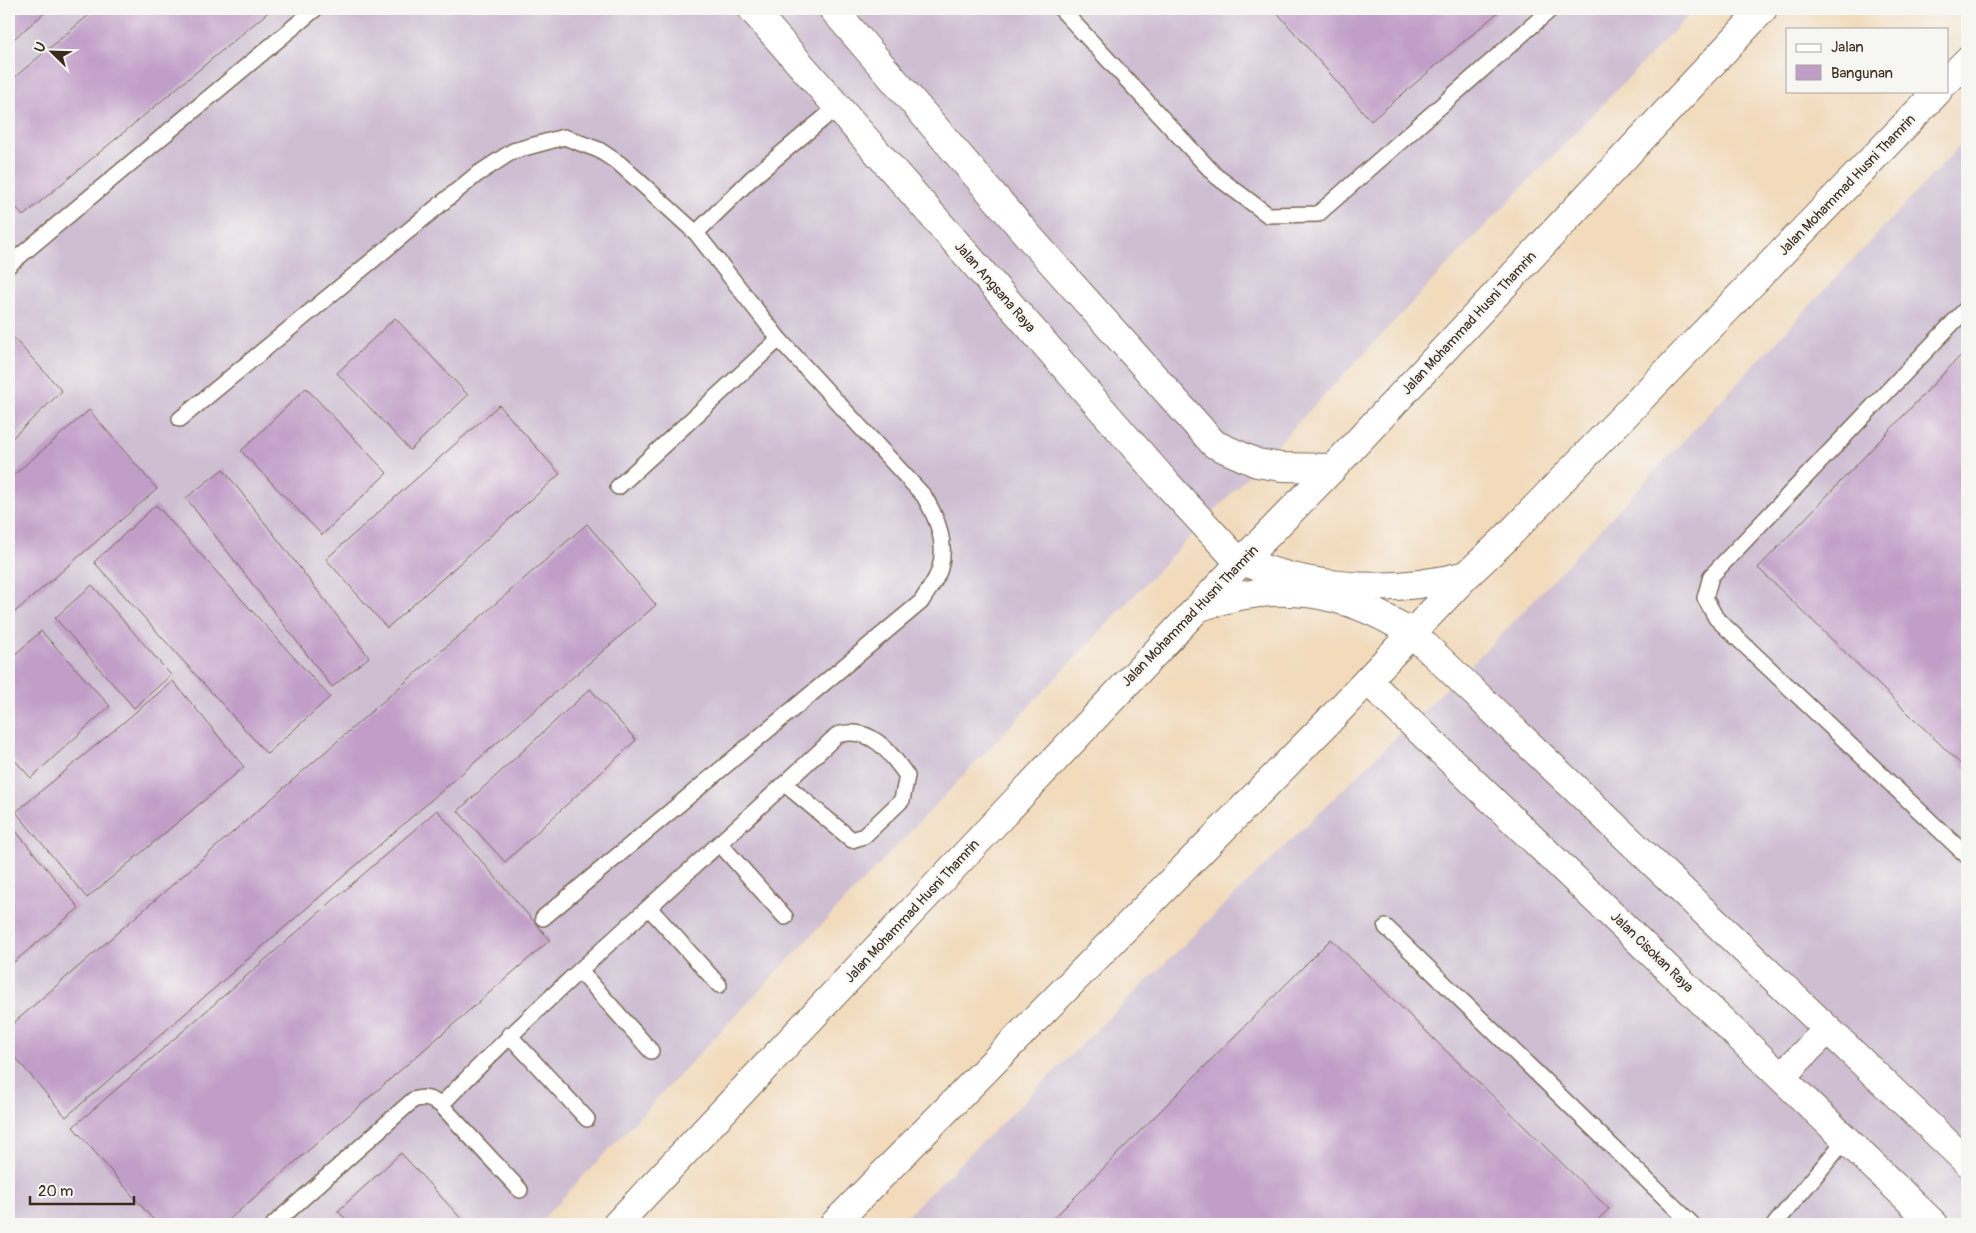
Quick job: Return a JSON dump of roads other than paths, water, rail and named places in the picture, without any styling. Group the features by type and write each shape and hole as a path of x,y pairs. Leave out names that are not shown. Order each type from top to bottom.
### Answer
{"street":[{"name":"Jalan Angsana Raya","path":"752,9 1168,485 1239,562 1242,561"},
{"path":"833,9 1031,239 1214,444 1257,462 1281,467 1333,468"},
{"name":"Jalan Mohammad Husni Thamrin","path":"617,1224 1198,607 1333,468 1764,9"},
{"path":"1948,80 1967,61"},
{"name":"Jalan Mohammad Husni Thamrin","path":"834,1224 1368,681 1467,575 1503,541 1937,92"},
{"path":"1242,561 1296,579 1354,587 1410,586 1467,575"},
{"path":"1198,607 1220,600 1264,592 1309,593 1346,600 1374,611 1413,634 1967,1162"},
{"name":"Jalan Cisokan Raya","path":"1368,681 1934,1224"},
{"path":"1781,1077 1828,1030"}],"lane":[{"path":"9,265 315,9"},
{"path":"1061,9 1216,176 1268,215 1318,214 1551,9"},
{"path":"696,232 751,180 837,107"},
{"path":"180,419 476,175 513,151 564,137 599,150 620,164 696,232 779,340 924,496 936,516 944,548 940,570 921,602 543,918"},
{"path":"1967,308 1711,576 1705,598 1716,618 1967,856"},
{"path":"618,486 779,340"},
{"path":"441,1105 509,1035 720,845 837,735 851,731 869,736 891,754 907,776 902,800 864,836 852,840 785,784"},
{"path":"720,845 785,917"},
{"path":"650,909 719,986"},
{"path":"1386,927 1692,1224"},
{"path":"580,971 651,1051"},
{"path":"509,1035 587,1119"},
{"path":"274,1224 413,1100 428,1098 441,1105 520,1190"},
{"path":"1775,1224 1846,1139"}]}
